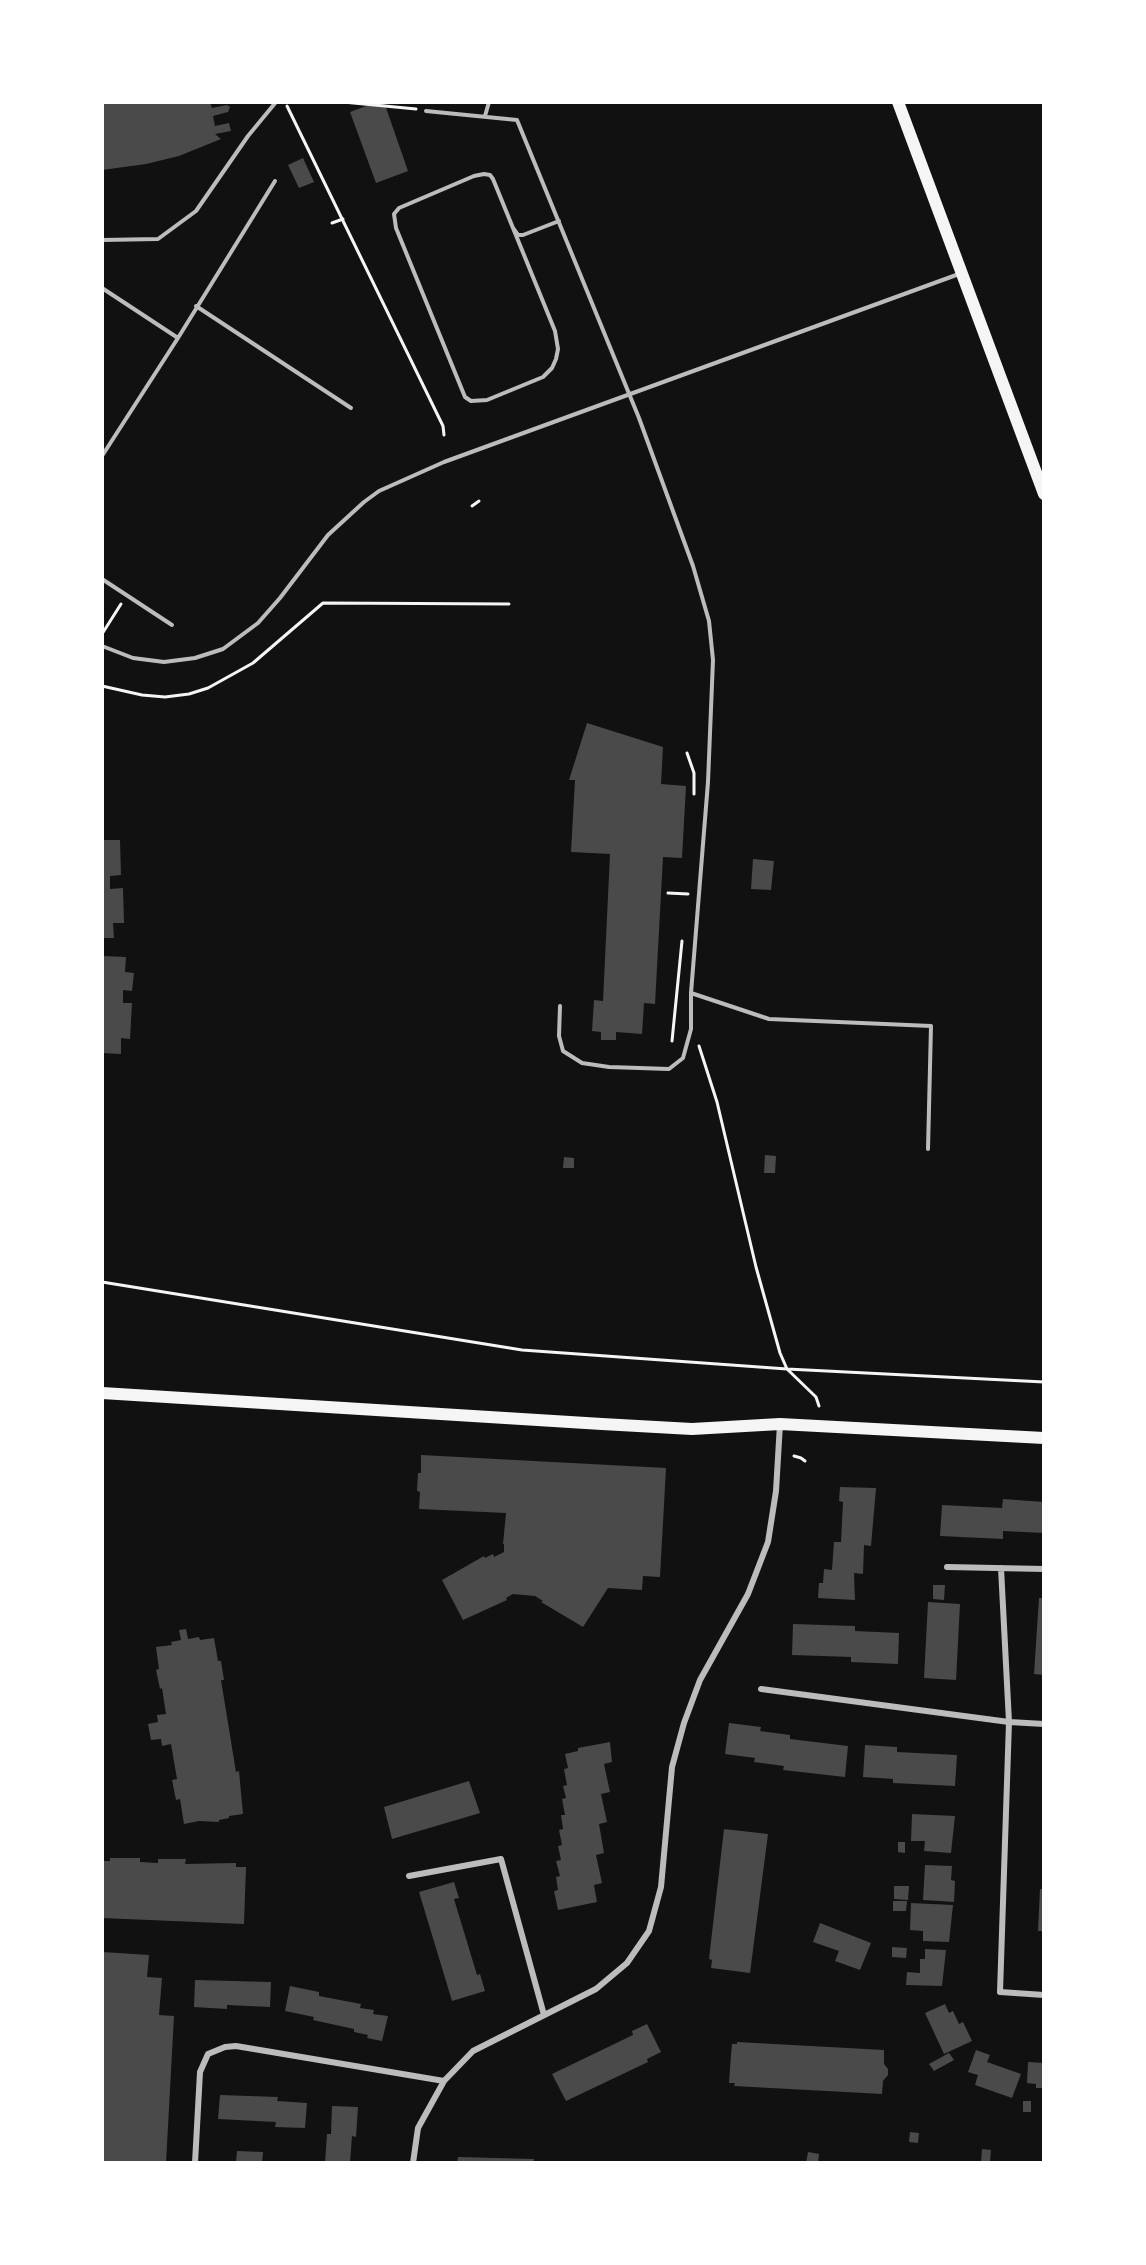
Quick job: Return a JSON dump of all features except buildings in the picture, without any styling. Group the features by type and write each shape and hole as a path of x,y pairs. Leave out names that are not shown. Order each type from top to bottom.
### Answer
{"main road":[{"path":"898,102 1044,494"},
{"path":"102,1393 670,1428 780,1424 1044,1438"}],"street":[{"path":"413,2163 418,2128 444,2081 473,2051 596,1989 627,1963 649,1931 661,1887 672,1767 684,1723 700,1680 748,1594 768,1542 776,1491 780,1424"},
{"path":"947,1567 1044,1569"},
{"path":"1000,1568 1009,1722 1000,1992 1044,1995"},
{"path":"761,1689 1009,1722 1044,1724"},
{"path":"409,1876 501,1859 544,2015"},
{"path":"195,2163 200,2072 208,2054 225,2047 248,2048 444,2081"}],"lane":[{"path":"102,240 158,239 196,211 248,136 276,102"},
{"path":"485,116 489,102"},
{"path":"426,111 517,120 629,393 693,566 709,621 713,660 708,782 691,993 691,1029 683,1058 669,1069 609,1067 582,1063 563,1051 559,1036 560,1006"},
{"path":"513,228 555,331 558,349 556,359 552,368 543,377 487,400 471,401 465,397 396,228 394,214 399,208 474,176 484,174 490,175 493,179 518,235 559,221"},
{"path":"102,456 276,181"},
{"path":"102,646 133,658 164,662 195,658 223,649 258,623 328,535 379,491 444,462 629,393 961,274"},
{"path":"102,288 178,338"},
{"path":"196,306 351,408"},
{"path":"102,441 109,445"},
{"path":"102,579 172,625"},
{"path":"691,993 769,1019 931,1026 927,1149"}],"path":[{"path":"284,102 343,219 442,426 444,435"},
{"path":"343,102 426,111"},
{"path":"332,223 343,219"},
{"path":"472,506 479,501"},
{"path":"102,634 127,595"},
{"path":"102,686 141,695 165,697 189,694 208,688 253,663 323,603 509,604"},
{"path":"687,753 694,773 694,795"},
{"path":"668,893 688,894 689,883"},
{"path":"672,1041 683,939"},
{"path":"674,1015 678,1019"},
{"path":"696,1040 703,1054 717,1102 756,1267 780,1353 788,1369 816,1397 819,1406"},
{"path":"102,1282 522,1350 788,1369 1044,1382"},
{"path":"794,1456 805,1461"}]}
